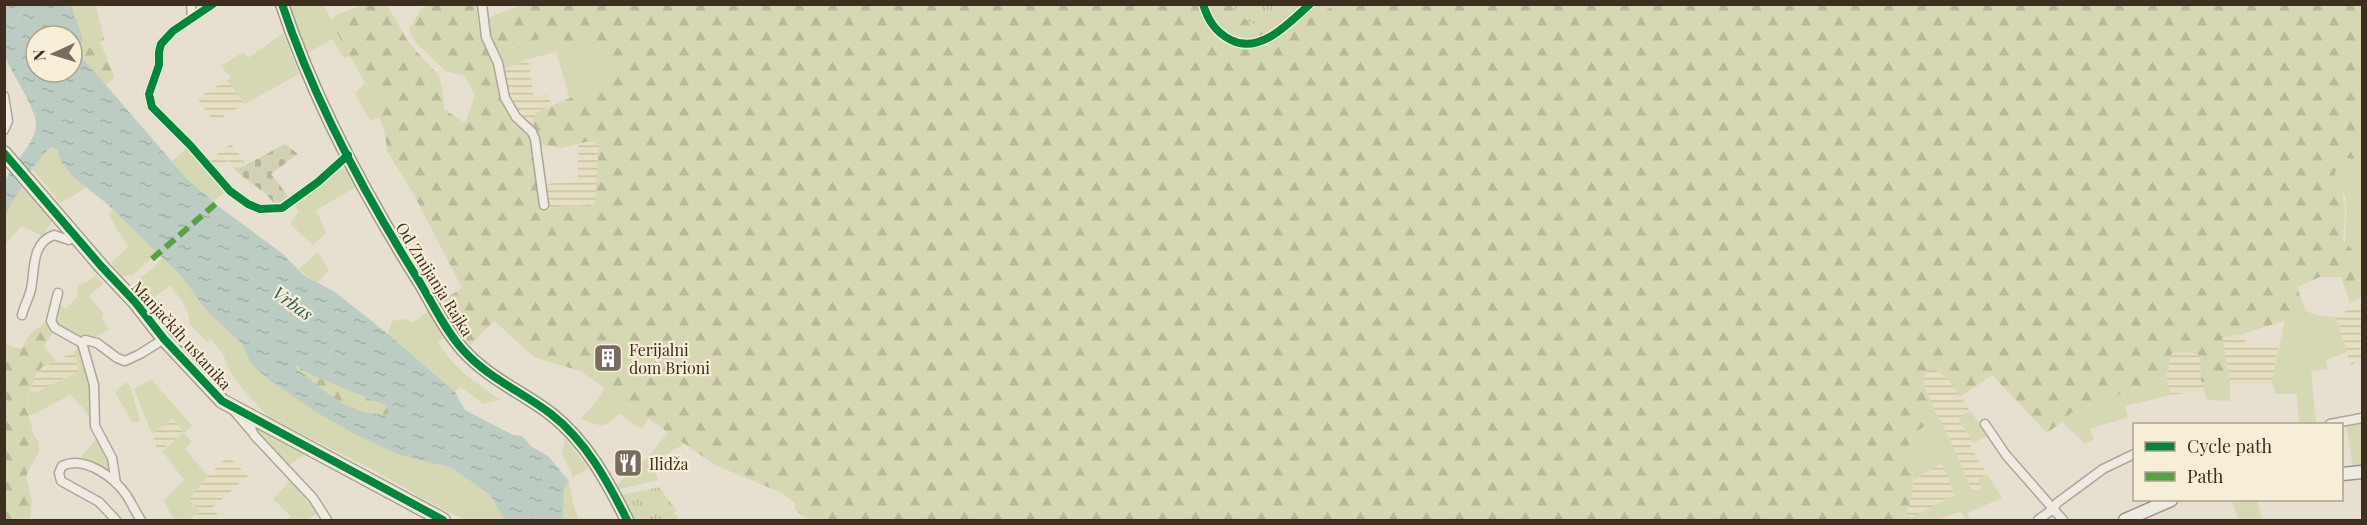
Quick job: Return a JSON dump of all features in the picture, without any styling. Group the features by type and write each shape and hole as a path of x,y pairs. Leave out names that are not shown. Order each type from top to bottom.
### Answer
{"main road":[{"name":"Manjačkih ustanika","path":"4,153 135,302 164,339 219,398 231,407 443,520"}],"street":[{"path":"191,4 192,18"},
{"path":"213,4 173,31 161,44 159,65 150,88 149,99 152,107 190,145 230,191 248,204 260,209 282,208 318,182 348,156"},
{"name":"Od Zmijanja Rajka","path":"282,4 301,58 348,156 399,250 458,343 485,370 546,410 568,429 603,474 627,520"},
{"path":"482,4 486,37 498,63 505,98 516,117 532,132 535,139 544,205"},
{"path":"1203,4 1212,26 1225,37 1246,45 1255,44 1269,37 1310,4"},
{"path":"4,96 8,121 4,130"},
{"path":"22,315 32,288 34,261 45,240 54,235 69,240 76,235"},
{"path":"58,292 51,322 55,328 82,343 94,385 95,426 112,458 116,483"},
{"path":"82,343 85,340 91,341 125,361 164,339"},
{"path":"231,407 313,498 327,520"},
{"path":"254,418 251,428 254,435"},
{"path":"2335,423 2362,418"},
{"path":"1985,424 2006,455 2063,520"},
{"path":"2038,520 2103,469 2133,454"},
{"path":"116,520 99,502 61,481 59,473 66,464 81,464 99,471 116,483 141,520"},
{"path":"2343,474 2362,472"},
{"path":"2125,520 2169,501"}],"shaded area":[{"path":"528,59 534,96 548,94 552,106 538,112 533,118 532,126 518,113 509,99 504,69"},
{"path":"227,80 245,104 214,122 197,98"},
{"path":"590,141 599,145 596,204 548,208 544,184 578,182 578,144"},
{"path":"231,144 246,164 236,170 229,161 215,169 210,160"},
{"path":"2362,304 2362,360 2351,365 2335,316"},
{"path":"2243,334 2247,346 2279,343 2271,385 2231,385 2221,338"},
{"path":"74,352 79,371 29,396 35,376 42,367"},
{"path":"2187,352 2200,355 2201,382 2204,390 2171,395 2166,377 2172,353"},
{"path":"1926,370 1935,370 1946,375 1970,411 1958,419 1974,443 1970,446 1987,474 1978,479 1981,488 1972,492 1949,437 1929,399 1923,382"},
{"path":"173,417 184,433 158,452 152,434"},
{"path":"228,456 248,476 212,508 222,520 195,520 192,518 200,511 189,499"},
{"path":"1942,463 1955,495 1912,517 1906,515 1914,480"}],"green space":[{"path":"71,5 96,5 102,31 84,38 84,24 78,24"},
{"path":"324,5 350,56 344,58 332,39 308,53 290,7"},
{"path":"363,5 387,5 409,43 439,76 444,109 465,123 475,96 465,76 446,71 417,44 409,30 421,9 430,5 476,5 484,46 495,64 503,103 508,114 527,133 532,144 542,209 595,204 599,145 590,141 561,148 538,144 533,118 538,112 606,82 607,68 597,41 546,45 542,37 524,47 497,53 489,37 515,20 526,5 2362,5 2362,156 2352,159 2339,156 2334,180 2344,200 2343,240 2357,255 2350,268 2357,281 2362,283 2362,298 2350,303 2341,277 2320,277 2297,287 2305,310 2299,316 2243,334 2222,338 2230,380 2201,382 2200,355 2187,352 2172,353 2166,377 2071,413 2047,433 1992,375 1960,397 1943,374 1926,370 1923,382 1935,411 1928,424 1908,438 1913,481 1907,512 1901,520 809,520 795,510 795,503 782,493 715,465 580,371 534,357 494,321 470,345 440,302 462,288 414,195 387,151 385,134 379,117 377,94 365,83 331,22 336,15"},
{"path":"526,5 515,20 489,37 485,19"},
{"path":"1230,5 1335,5 1294,25 1267,28 1242,17"},
{"path":"102,31 104,40 100,42 115,78 105,85 84,59 84,38"},
{"path":"283,33 299,74 245,104 227,80 231,78 221,66 243,52 248,58"},
{"path":"542,37 597,41 607,68 607,82 570,99 556,52 528,59 504,69 497,53 524,47"},
{"path":"365,83 377,94 379,117 370,121 355,93"},
{"path":"285,144 298,154 271,174 290,199 275,206 268,196 236,170"},
{"path":"189,146 225,192 213,202 187,179 172,161"},
{"path":"52,147 67,170 87,187 60,203 32,169"},
{"path":"2339,156 2352,159 2362,156 2362,283 2354,277 2346,256 2345,196 2334,180"},
{"path":"339,169 349,169 358,186 316,210 326,233 313,245 291,225 299,211 293,204 304,200"},
{"path":"22,185 53,220 43,236 22,226 5,244 5,215"},
{"path":"113,210 157,253 133,275 122,276 111,263 129,246 109,215"},
{"path":"318,252 329,270 317,283 298,270"},
{"path":"162,258 182,277 206,310 241,343 252,365 268,379 314,411 360,437 400,455 452,468 490,495 505,520 467,520 443,510 375,471 268,417 239,385 228,368 224,356 211,339 207,342 189,323 186,308 170,286 146,303 135,282"},
{"path":"96,275 103,284 89,296 104,314 101,317 109,329 94,337 82,338 54,320 58,304 66,309 77,297 78,285"},
{"path":"2305,310 2319,316 2335,316 2347,352 2326,360 2328,369 2311,371 2316,423 2299,423 2297,394 2275,394 2274,386 2271,385 2285,320 2299,316"},
{"path":"428,311 445,336 438,343 444,352 466,375 501,400 483,404 461,387 455,392 388,334 392,321 405,319 413,323"},
{"path":"49,319 55,329 44,346 56,361 42,367 35,376 26,405 34,436 39,442 39,451 26,476 32,501 30,520 5,520 5,344 21,349 30,334"},
{"path":"80,345 91,395 90,419 70,395 30,416 26,405 29,396 79,371 74,352"},
{"path":"295,364 316,377 387,406 389,414 368,414 350,408 313,382"},
{"path":"2166,377 2171,395 2125,406 2128,417 2090,429 2094,439 2085,444 2062,422 2071,413"},
{"path":"151,379 192,426 184,433 173,418 152,434 134,389"},
{"path":"2230,380 2230,401 2207,400 2201,382"},
{"path":"126,382 130,386 140,421 132,422 115,392"},
{"path":"605,388 648,419 642,429 619,414 603,425 580,419 592,407"},
{"path":"1935,411 1949,437 1972,492 1981,488 1978,479 1987,474 2002,498 1967,513 1970,520 1965,520 1961,511 1937,520 1901,520 1906,515 1912,517 1955,495 1942,463 1914,480 1908,438 1928,424"},
{"path":"1970,411 1988,435 1974,443 1958,418"},
{"path":"2362,422 2362,468 2353,469 2346,425"},
{"path":"258,427 306,453 288,466 257,432"},
{"path":"668,432 684,444 653,462 658,480 620,489 617,485 649,456"},
{"path":"184,433 192,442 185,449 208,476 189,499 200,511 189,520 175,520 163,501 184,480 162,451"},
{"path":"565,438 588,468 572,478 571,470 562,455"},
{"path":"96,439 105,449 110,469 107,470 81,457"},
{"path":"290,481 317,513 307,520 287,520 290,516 273,499"},
{"path":"569,481 579,520 563,520 564,487"},
{"path":"659,487 677,511 673,514 679,517 672,520 635,520 621,495"},
{"path":"2232,501 2257,501 2262,520 2238,520"}],"water":[{"name":"Vrbas","path":"5,5 71,5 78,24 24,24 24,84 84,84 84,60 187,179 218,206 283,254 303,275 335,292 388,334 455,392 465,410 513,435 522,436 532,447 548,456 569,481 564,488 563,520 505,520 490,495 452,468 400,455 360,437 314,411 268,379 252,365 241,343 206,310 182,277 106,203 72,176 61,162 57,150 52,147 32,169 5,215 5,183 12,168 31,141 36,126 32,110 5,56","holes":["295,365 316,377 387,406 389,414 366,412 345,405 299,371"]}],"marked path":[{"path":"152,259 220,200"}],"cycle path":[{"path":"213,4 173,31 161,44 159,65 149,94 152,107 190,145 230,191 248,204 260,209 282,208 318,182 348,155"},
{"path":"282,4 309,76 342,147 379,215 451,334 463,350 483,369 540,406 564,425 595,463 627,520"},
{"path":"1203,4 1216,29 1225,37 1242,44 1253,43 1273,35 1310,4"},
{"path":"4,153 135,302 164,339 222,401 443,520"}],"place":[{"name":"Ferijalni dom Brioni","path":"608,358"},
{"name":"Ilidža","path":"628,463"}]}
